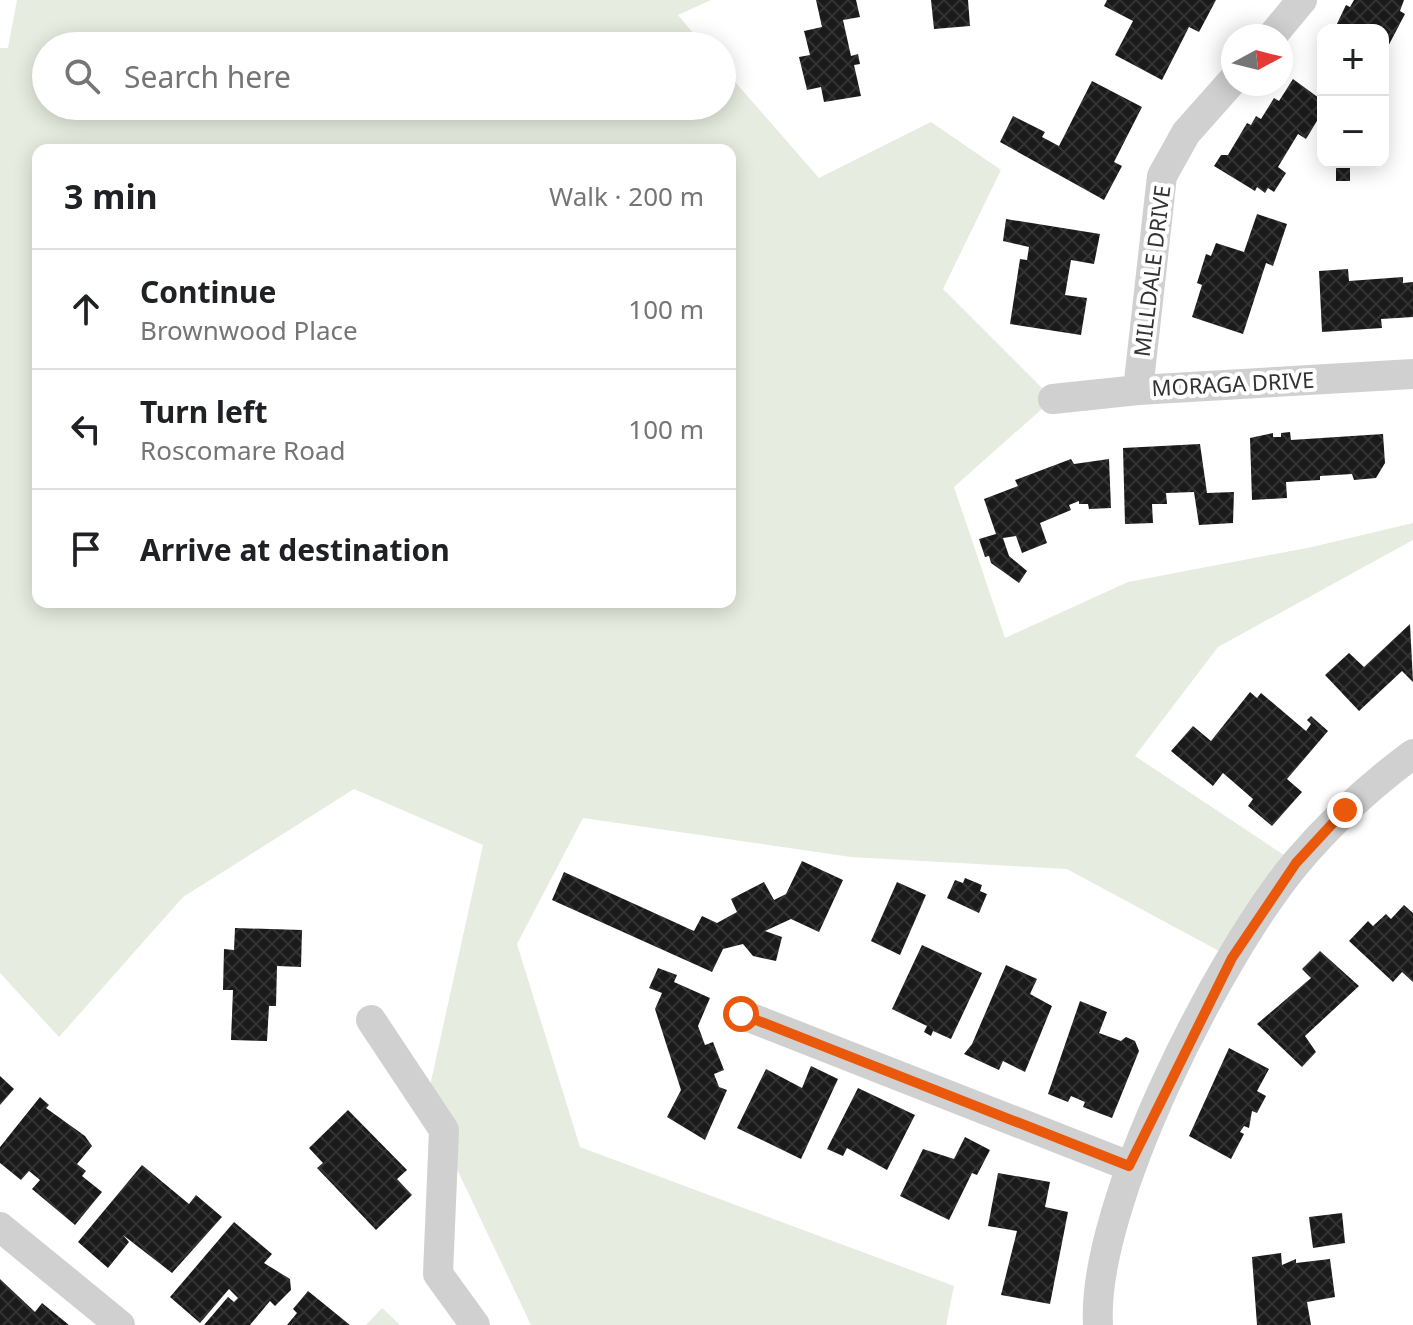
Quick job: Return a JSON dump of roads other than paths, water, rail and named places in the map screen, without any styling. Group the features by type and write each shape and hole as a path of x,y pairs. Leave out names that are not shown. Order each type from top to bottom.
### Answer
{"street":[{"path":"1282,24 1302,0"},
{"name":"MILLDALE DRIVE","path":"1138,390 1162,176 1186,133 1221,94"},
{"name":"MORAGA DRIVE","path":"1053,399 1138,390 1413,374"},
{"path":"1098,1325 1104,1255 1129,1166 1232,958 1296,863 1345,810 1413,754"},
{"path":"741,1014 1129,1166"},
{"path":"371,1020 444,1130 438,1274 475,1325"},
{"path":"0,1227 120,1325"}]}
